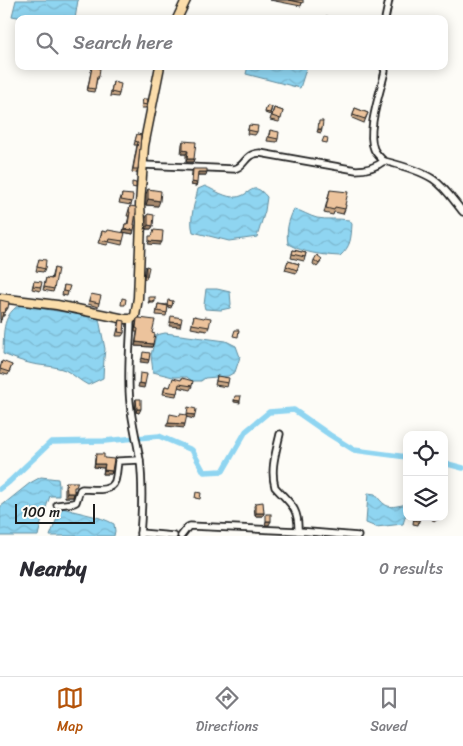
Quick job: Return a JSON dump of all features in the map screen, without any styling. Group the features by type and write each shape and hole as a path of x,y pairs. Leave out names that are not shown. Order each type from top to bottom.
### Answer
{"main road":[{"path":"179,15 186,0"},
{"path":"0,298 40,302 125,319 131,319 135,316 138,298 143,165 146,138 159,70"}],"street":[{"path":"386,15 390,0"},
{"path":"385,70 371,128 373,146 377,154 384,161 401,165 433,179 463,212"},
{"path":"143,165 234,169 239,168 249,155 260,153 356,170 370,169 384,161"},
{"path":"131,319 128,364 130,402 140,457 142,485 140,534 174,536"},
{"path":"280,434 272,475 275,487 294,507 298,518 298,531"},
{"path":"57,505 74,504 82,489 104,489 111,486 115,480 118,460 140,457"},
{"path":"181,536 190,526 358,536"}],"water":[{"path":"16,0 78,0 76,15 12,16"},
{"path":"247,70 306,70 300,88 246,74"},
{"path":"205,186 232,197 241,196 255,189 262,192 267,197 257,237 229,241 193,232 192,216 198,189"},
{"path":"294,209 317,218 349,220 352,224 351,238 344,252 340,256 319,254 300,250 288,244 288,226"},
{"path":"206,289 230,292 230,308 221,310 205,309"},
{"path":"19,305 99,319 105,349 103,378 88,385 65,370 29,363 3,354 6,321 13,310"},
{"path":"165,333 226,341 236,346 240,357 235,372 228,376 192,381 187,377 173,377 153,372 151,355 156,335"},
{"path":"41,477 58,479 59,496 50,496 38,536 0,536 0,507 30,483"},
{"path":"368,493 375,494 385,505 403,505 403,524 376,527 366,523"},
{"path":"63,508 114,524 114,536 50,536 59,513"}],"building":[{"path":"289,0 303,0 303,3"},
{"path":"91,70 100,70 95,89 88,88"},
{"path":"113,82 121,84 119,94 111,92"},
{"path":"143,99 148,99 147,105 142,104"},
{"path":"267,106 272,107 270,113 265,112"},
{"path":"274,108 283,111 281,119 272,116"},
{"path":"355,108 368,113 365,119 353,115"},
{"path":"319,121 323,121 322,129 318,129"},
{"path":"249,125 258,126 257,132 248,130"},
{"path":"270,130 279,132 278,139 269,137"},
{"path":"137,134 141,135 138,169 133,169 138,142 135,141"},
{"path":"324,137 328,138 327,143 322,142"},
{"path":"183,141 196,142 194,159 187,159 188,151 183,150"},
{"path":"193,169 207,169 207,172 198,172 197,183 192,182"},
{"path":"132,182 136,183 136,188 132,187"},
{"path":"148,189 161,191 160,201 148,199"},
{"path":"330,190 348,192 345,209 335,207 334,210 326,208"},
{"path":"122,194 133,195 132,202 121,200"},
{"path":"130,206 136,207 134,230 124,229 125,224 128,224"},
{"path":"148,214 154,215 153,226 148,225"},
{"path":"108,230 125,233 123,241 110,239 109,242 100,240 102,231 107,232"},
{"path":"154,230 163,231 162,242 149,241 149,236 152,236"},
{"path":"293,250 306,253 305,257 292,254"},
{"path":"317,255 322,259 319,264 314,260"},
{"path":"39,259 46,260 45,269 37,267"},
{"path":"288,261 299,264 297,270 286,266"},
{"path":"146,266 149,267 147,276 146,276"},
{"path":"54,268 58,269 54,289 44,287 46,278 52,279"},
{"path":"34,281 42,282 41,287 33,286"},
{"path":"64,285 70,286 68,292 63,291"},
{"path":"91,294 101,296 99,303 90,301"},
{"path":"149,297 155,297 155,301 149,301"},
{"path":"122,298 126,299 125,305 121,305"},
{"path":"0,300 9,302 8,308 6,308 5,313 3,312 1,320 0,319"},
{"path":"168,300 173,301 172,306 167,305"},
{"path":"158,304 168,306 167,313 157,311"},
{"path":"171,316 182,318 181,323 170,322"},
{"path":"194,316 211,318 209,327 192,324"},
{"path":"137,319 155,320 152,333 155,334 153,344 136,342"},
{"path":"120,320 125,321 124,333 118,332"},
{"path":"235,330 239,330 238,337 233,336"},
{"path":"143,352 150,353 149,360 142,358"},
{"path":"2,361 12,365 9,372 0,369"},
{"path":"140,373 147,374 145,384 139,383"},
{"path":"217,376 229,378 228,383 216,381"},
{"path":"173,378 193,381 192,386 179,384 177,393 164,391 165,386 170,387"},
{"path":"235,396 241,396 240,401 234,400"},
{"path":"136,399 141,399 141,409 137,409"},
{"path":"188,407 196,409 195,415 187,414"},
{"path":"170,414 187,415 185,424 168,423"},
{"path":"96,454 104,454 104,458 114,459 112,471 104,470 105,464 95,464"},
{"path":"66,482 78,482 76,487 74,487 74,493 67,493"},
{"path":"196,492 201,493 200,499 195,498"},
{"path":"263,502 264,513 256,513 256,503"},
{"path":"266,514 271,514 271,521 266,521"}],"waterway":[{"path":"0,489 51,442 104,441 159,436 192,450 204,472 223,471 246,431 269,412 294,410 354,450 403,456"},
{"path":"448,464 463,468"}]}
